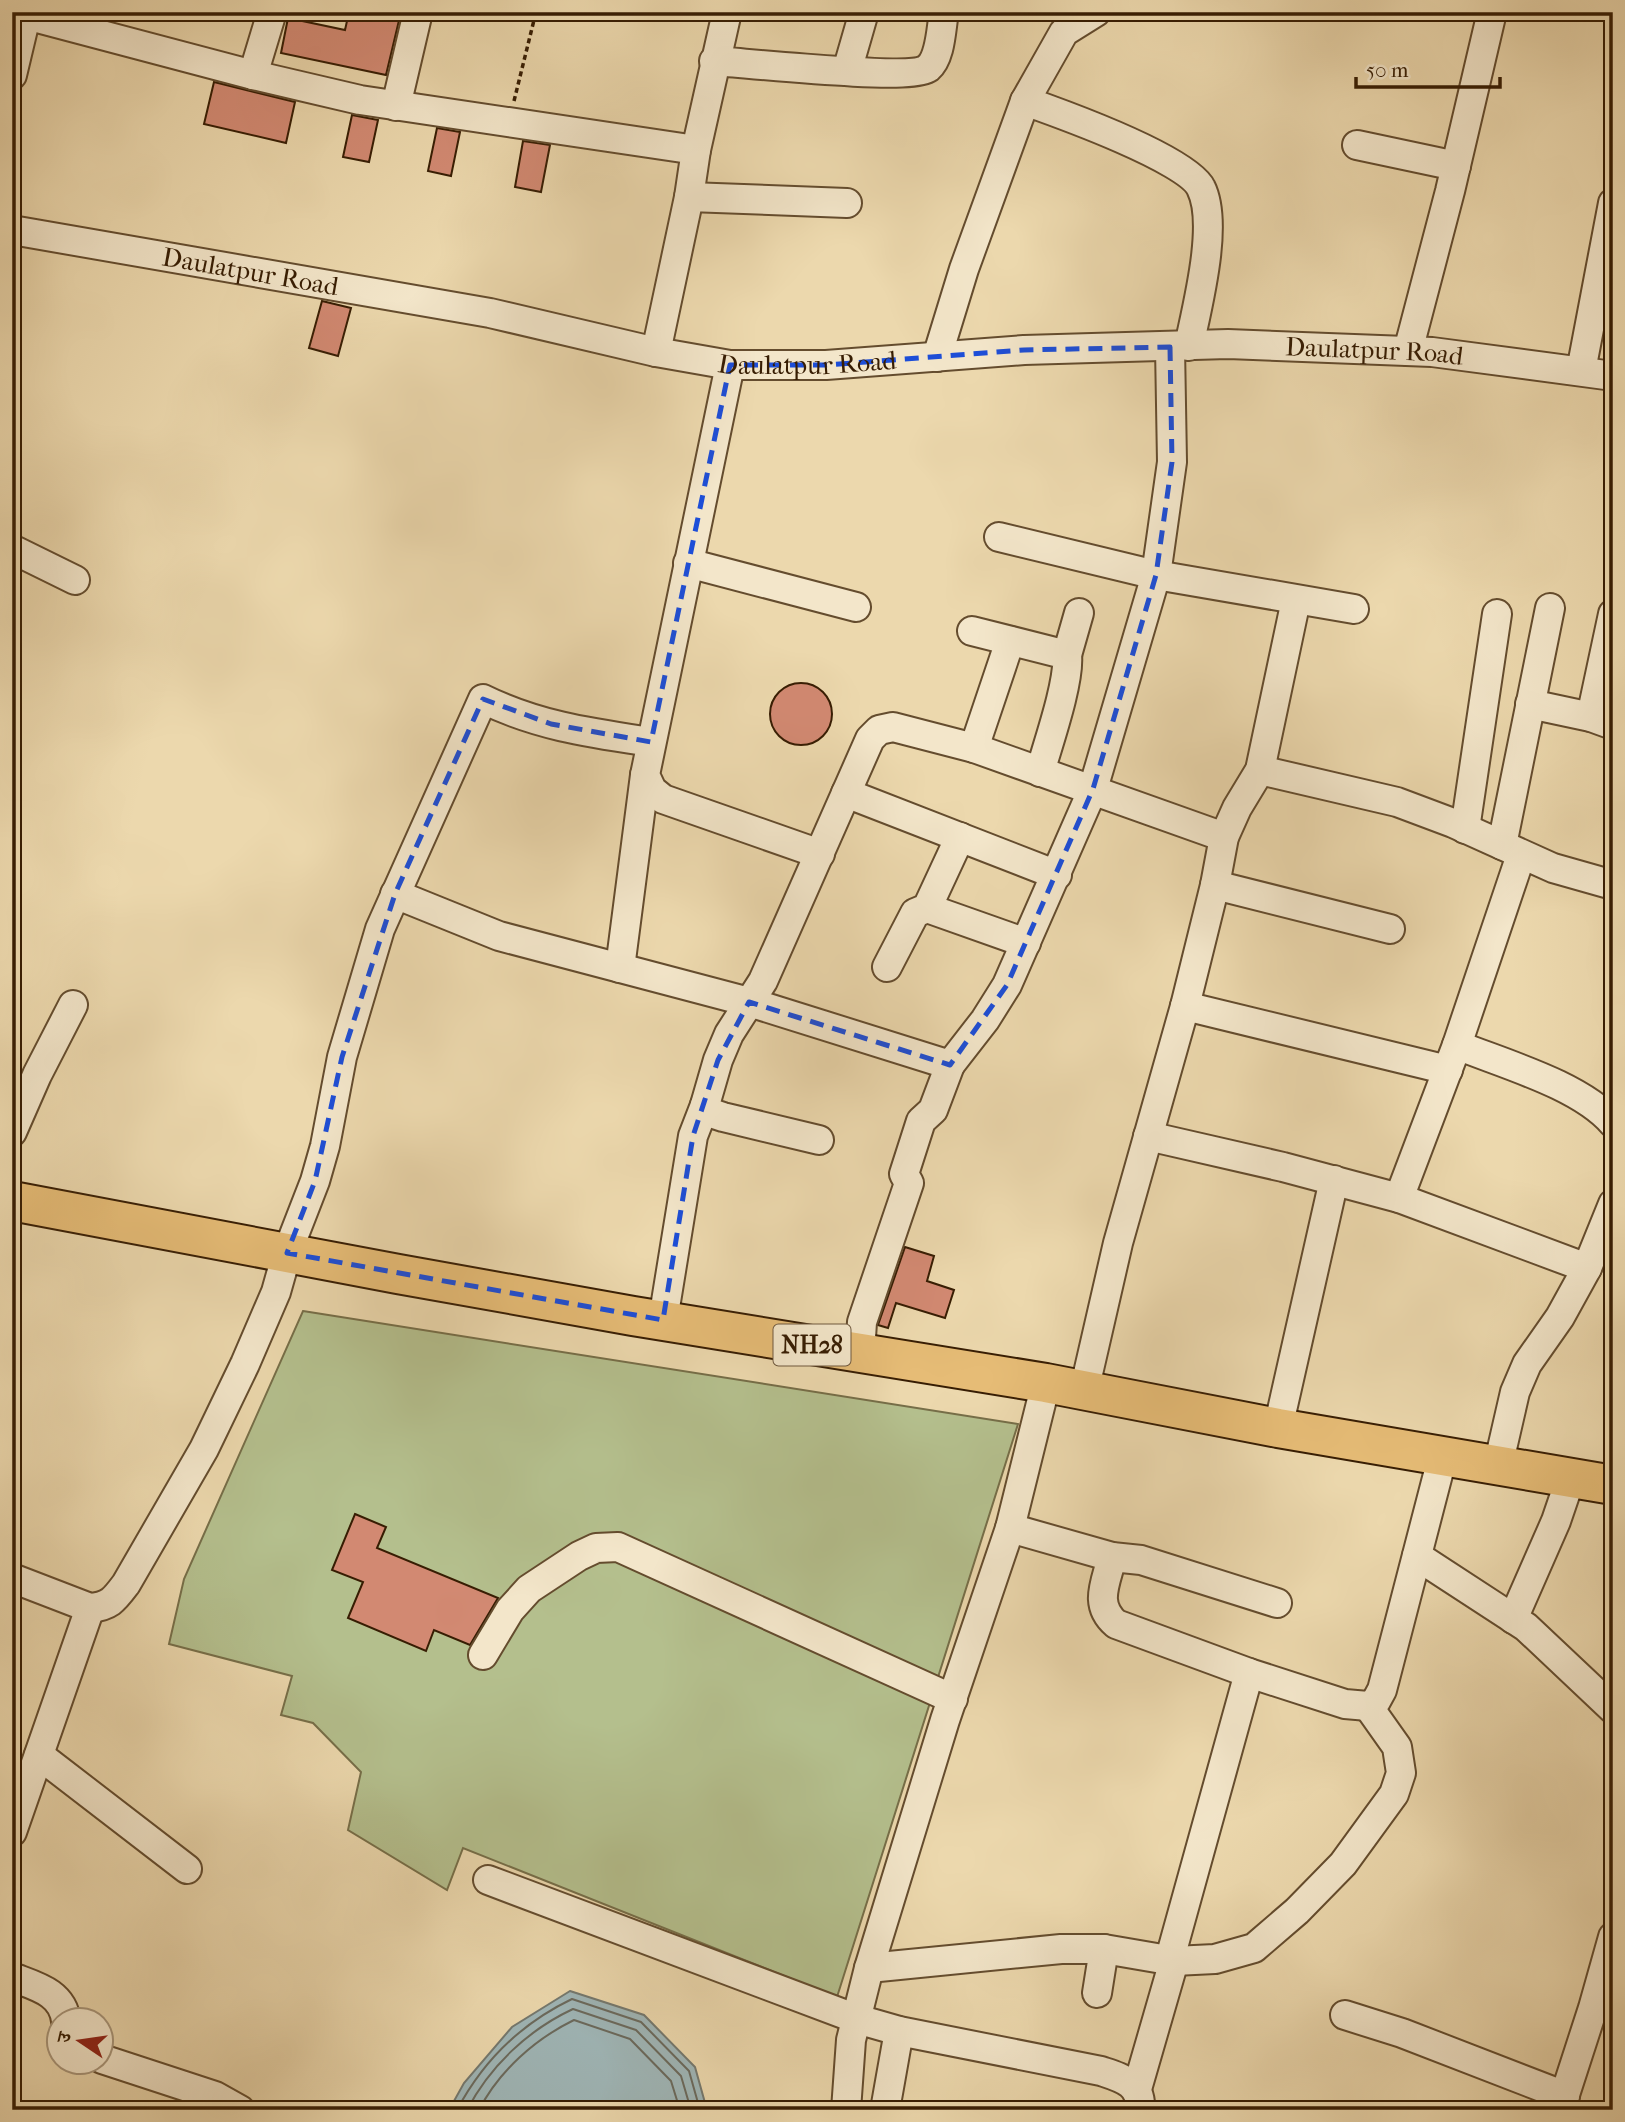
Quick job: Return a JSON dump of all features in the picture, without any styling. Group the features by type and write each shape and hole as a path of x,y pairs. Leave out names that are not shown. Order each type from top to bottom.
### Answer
{"highway":[{"name":"NH28","path":"12,1201 663,1321 1046,1383 1278,1429 1613,1485"}],"street":[{"path":"253,75 272,12"},
{"path":"396,106 418,12"},
{"path":"656,352 714,61 727,12"},
{"path":"847,71 863,12"},
{"path":"714,61 894,74 918,72 928,68 935,59 944,12"},
{"path":"937,357 964,269 1025,101 1064,33 1096,12"},
{"path":"1408,351 1492,12"},
{"path":"13,70 27,14 253,75 360,100 696,150"},
{"path":"860,1353 862,1322 909,1183 904,1174 921,1121 933,1110 950,1065 985,1020 1007,985 1093,789 1156,575 1172,462 1180,346 1204,276 1207,214 1201,187 1187,172 1117,137 1025,101"},
{"path":"1357,145 1456,166"},
{"path":"689,197 847,203"},
{"path":"1581,371 1609,242 1613,203"},
{"name":"Daulatpur Road","path":"12,230 490,313 656,352 730,365 826,365 1024,350 1228,344 1433,352 1613,376"},
{"path":"620,968 651,742 730,365"},
{"path":"999,537 1156,575 1354,609"},
{"path":"12,550 75,580"},
{"path":"688,563 856,607"},
{"path":"1084,1391 1118,1243 1185,1006 1215,886 1224,836 1260,770 1296,600"},
{"path":"1399,1198 1453,1058 1512,850 1530,704 1550,608"},
{"path":"1040,772 1065,682 1067,655 1079,613"},
{"path":"1465,829 1497,614"},
{"path":"1530,704 1602,721 1613,614"},
{"path":"972,631 1067,655"},
{"path":"974,748 1010,641"},
{"path":"12,1578 90,1608 103,1607 113,1601 204,1449 276,1292 287,1253 315,1181 326,1146 342,1056 380,929 483,699 515,715 651,742"},
{"path":"663,1321 693,1136 718,1060 729,1034 763,981 870,738 879,730 894,727 974,748 1224,836"},
{"path":"1260,770 1397,802 1553,868 1613,885"},
{"path":"645,775 652,790 663,799 820,854"},
{"path":"846,793 1057,875"},
{"path":"927,908 960,837"},
{"path":"1215,886 1390,929"},
{"path":"395,894 499,936 749,1002 950,1065"},
{"path":"887,967 915,913 927,908 1026,943"},
{"path":"12,1132 37,1075 73,1005"},
{"path":"1185,1006 1453,1058 1563,1088 1603,1112 1613,1123"},
{"path":"705,1105 712,1113 723,1117 819,1140"},
{"path":"1147,1136 1399,1198 1587,1268"},
{"path":"1278,1429 1334,1180"},
{"path":"1498,1466 1515,1392 1527,1364 1560,1317 1587,1268 1613,1203"},
{"path":"846,2110 851,2040 869,1968 1010,1528 1046,1383"},
{"path":"1112,1557 1102,1602 1105,1614 1116,1624 1345,1704 1368,1706 1376,1701 1382,1690 1443,1455"},
{"path":"1513,1619 1556,1521 1571,1477"},
{"path":"1010,1528 1112,1557 1141,1560 1278,1603"},
{"path":"483,1655 510,1610 529,1589 579,1556 596,1548 618,1547 953,1699"},
{"path":"1417,1556 1526,1627 1607,1695"},
{"path":"12,1832 90,1608"},
{"path":"1139,2099 1174,1961 1171,1951 1250,1673"},
{"path":"869,1968 1061,1949 1104,1949 1174,1961 1215,1959 1254,1948 1297,1911 1343,1864 1394,1794 1401,1773 1397,1747 1368,1706"},
{"path":"39,1755 187,1869"},
{"path":"488,1880 857,2019 899,2031 1101,2071 1127,2080 1139,2099"},
{"path":"1345,2015 1402,2033 1562,2103 1613,1937"},
{"path":"1097,1993 1104,1949"},
{"path":"12,1977 45,1990 57,1998 62,2007"},
{"path":"885,2110 899,2031"},
{"path":"116,2064 215,2096 240,2110"}],"path":[{"path":"513,103 536,12"}],"highlighted area":[{"path":"1170,347 1172,462 1156,575 1093,789 1007,985 950,1065 749,1002 718,1060 693,1136 663,1320 287,1253 315,1181 342,1057 395,894 483,699 551,724 651,742 730,365 826,365 1024,350"}],"green space":[{"path":"303,1311 1018,1424 837,1997 463,1848 447,1890 348,1830 361,1772 313,1723 281,1715 292,1676 169,1644 184,1579"}],"water":[{"path":"570,1991 644,2015 695,2067 707,2110 449,2110 464,2083 512,2027"}],"building":[{"path":"349,12 401,12 386,75 281,53 288,18 345,30"},
{"path":"214,82 295,102 286,143 204,124"},
{"path":"352,115 378,120 369,162 343,157"},
{"path":"437,128 460,132 451,176 428,171"},
{"path":"523,141 550,145 541,192 515,187"},
{"path":"322,301 351,308 338,356 309,348"},
{"path":"801,683 823,692 832,714 823,736 801,745 779,736 770,714 779,692"},
{"path":"905,1247 934,1256 927,1281 954,1290 945,1318 896,1303 888,1328 878,1325"},
{"path":"355,1514 386,1527 377,1548 498,1598 470,1645 434,1630 426,1651 348,1618 363,1582 332,1570"}]}
